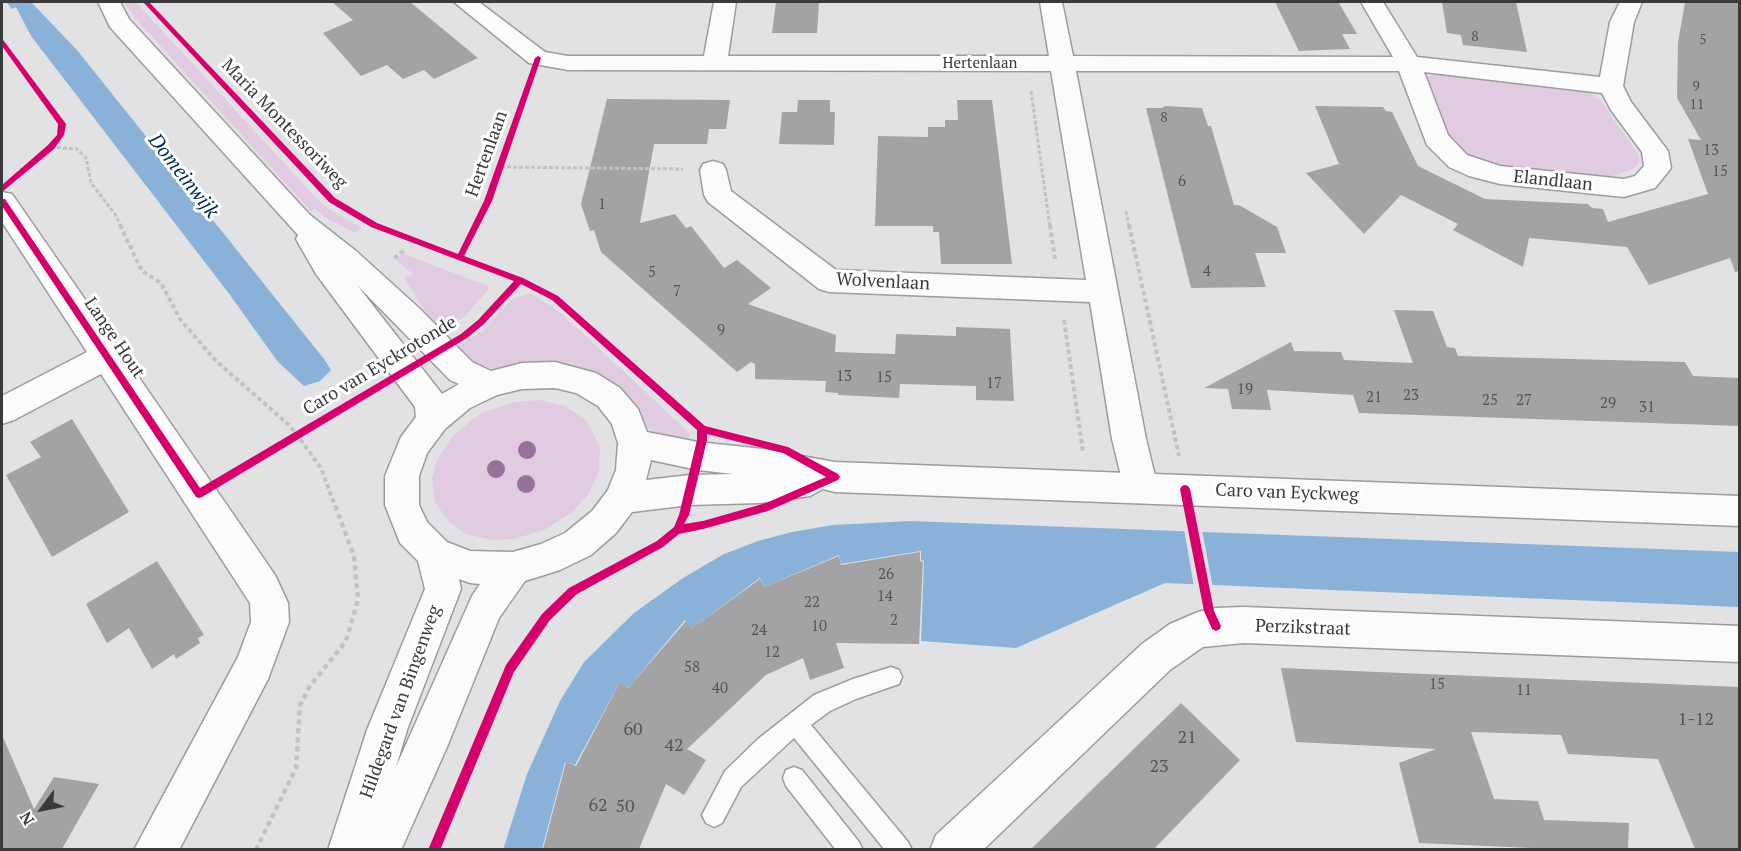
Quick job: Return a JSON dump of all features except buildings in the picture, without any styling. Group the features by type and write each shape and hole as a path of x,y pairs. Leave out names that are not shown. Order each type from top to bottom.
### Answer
{"street":[{"path":"109,2 118,22 300,222 346,258 409,317 461,371 489,384"},
{"name":"Hertenlaan","path":"465,2 538,58 568,63 1062,64"},
{"path":"715,63 724,2"},
{"path":"1051,2 1129,439 1141,488"},
{"name":"Elandlaan","path":"1372,2 1409,64 1436,139 1458,160 1479,170 1500,175 1624,188 1644,182 1658,168 1654,151 1620,104 1611,86"},
{"path":"1062,64 1439,65 1611,86 1622,22 1631,2"},
{"name":"Wolvenlaan","path":"713,170 718,195 829,281 1103,291"},
{"name":"Lange Hout","path":"2,201 262,587 269,603 270,622 254,666 155,849"},
{"path":"300,222 326,267 431,404 433,420"},
{"path":"2,411 107,356"},
{"path":"555,375 585,382 609,397 626,418 635,443 633,470 622,498 604,522 578,544 547,559 513,568 470,567 434,553 413,532 402,505 402,476 413,447 433,420 459,399 489,384 522,376 555,375"},
{"name":"Caro van Eyckweg","path":"635,443 698,456 763,463 835,477 1740,511"},
{"name":"Caro van Eyckweg","path":"622,498 690,490 760,488 835,477"},
{"name":"Hildegard van Bingenweg","path":"349,849 387,730 443,589 434,553"},
{"name":"Hildegard van Bingenweg","path":"379,849 433,733 485,608 513,568"},
{"name":"Perzikstraat","path":"951,849 1156,657 1183,637 1198,630 1216,626 1244,625 1740,644"}],"lane":[{"path":"714,815 733,779 765,747 822,703 853,688 891,677"},
{"path":"796,723 900,849"},
{"path":"794,778 851,849"}],"path":[{"path":"1027,64 1082,437 1086,486"},
{"path":"43,154 60,135"},
{"path":"51,147 76,149 86,158 91,183 115,214 142,270 161,283 180,319 214,359 290,426 297,435 321,468 354,556 358,600 346,641 310,686 300,705 296,768 256,849"},
{"path":"501,168 713,170"},
{"path":"1126,208 1177,440 1185,489"},
{"path":"391,260 406,249"}],"shaded area":[{"path":"124,2 136,2 317,199 330,210 362,228 355,233 324,217 315,209 311,211 135,18"},
{"path":"1441,73 1588,92 1599,99 1639,155 1639,163 1633,169 1610,177 1489,166 1469,157 1449,142 1427,82 1429,76"},
{"path":"404,254 488,286 489,289 464,317 439,333 404,278 413,274 395,259"},
{"path":"531,294 553,307 575,326 686,430 690,435 687,445 664,439 640,422 632,410 503,370 473,364 454,349 483,330 513,298"},
{"path":"539,400 565,406 586,420 600,447 599,471 588,495 571,513 544,530 514,539 493,540 465,534 449,522 435,502 432,479 437,460 452,437 474,418 515,402"}],"water":[{"path":"6,2 31,2 77,50 324,359 331,370 320,381 304,386 278,362 230,295 31,36 16,7 12,9"},
{"path":"910,521 1739,552 1739,607 1165,583 1016,648 921,641 924,561 921,560 921,551 841,564 839,555 764,587 760,578 692,628 685,620 628,688 620,682 575,765 565,762 542,849 503,850 527,774 560,701 584,662 634,613 683,578 724,554 758,541 833,525"}],"pier":[{"path":"1184,529 1202,530 1213,588 1194,587"}],"cycle path":[{"name":"Maria Montessoriweg","path":"146,2 332,200 374,225 520,280 555,298 702,429 702,440 684,515 677,530 660,544 573,591 546,617 510,669 434,850"},
{"path":"2,42 62,124 60,135 51,147 2,189"},
{"path":"460,257 488,201 538,58"},
{"name":"Caro van Eyckrotonde","path":"2,201 199,494 464,336 481,322 520,280"},
{"path":"702,429 785,450 835,477"},
{"path":"677,530 768,507 835,477"},
{"path":"1185,489 1209,611 1216,626"}],"water label":[{"name":"Domeinwijk","path":"183,176"}]}
